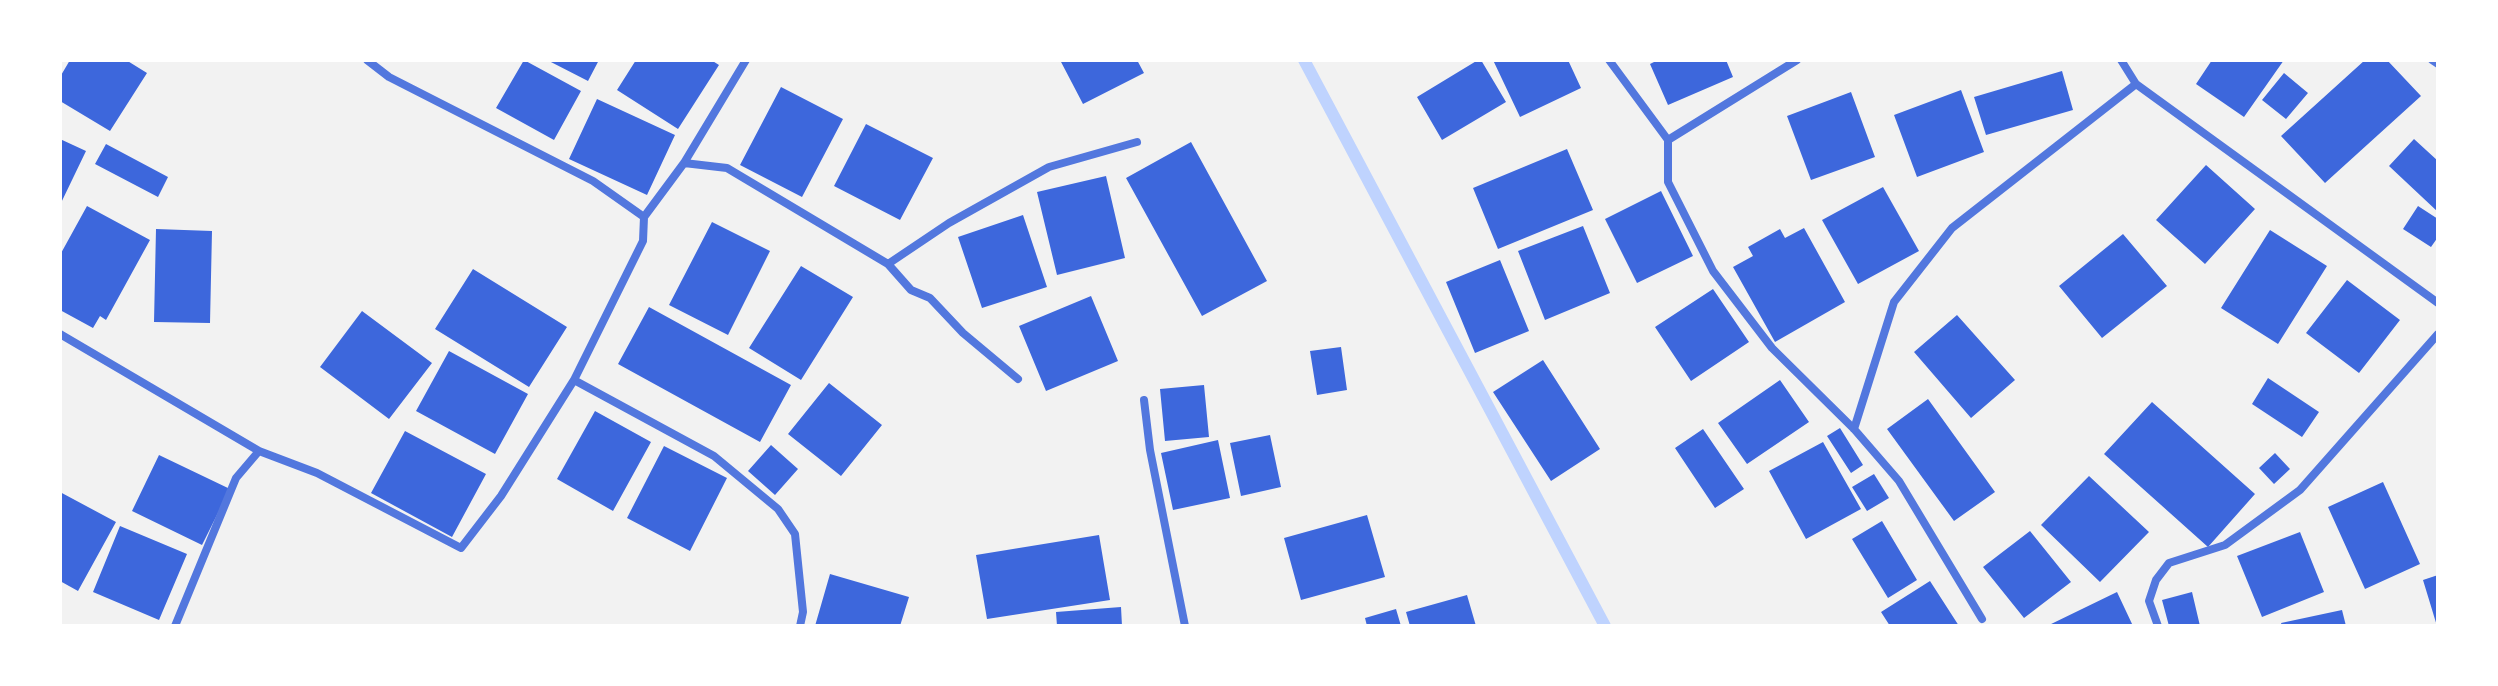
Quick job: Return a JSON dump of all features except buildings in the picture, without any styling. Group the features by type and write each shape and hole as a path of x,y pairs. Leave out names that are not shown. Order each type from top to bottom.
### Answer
{"street":[{"path":"367,60 389,77 593,181 644,217"},
{"path":"60,334 259,451 317,473 461,548 501,496 574,380 643,241 644,217 684,163 746,60"},
{"path":"1609,60 1668,140 1668,182 1713,271 1772,348 1854,429 1899,481 1982,619"},
{"path":"1668,140 1797,60"},
{"path":"2121,60 2136,84 2438,303"},
{"path":"2432,60 2438,64"},
{"path":"1854,429 1894,302 1952,228 2136,84"},
{"path":"888,264 949,223 1049,167 1137,142"},
{"path":"684,163 727,168 888,264 911,290 930,298 963,333 1018,379"},
{"path":"2435,338 2438,352"},
{"path":"2158,626 2149,601 2156,580 2169,563 2225,545 2300,490 2435,338"},
{"path":"574,380 714,456 778,509 795,534 803,612 800,626"},
{"path":"1144,400 1150,450 1185,626"},
{"path":"175,626 236,478 259,451"}],"waterway":[{"path":"1304,60 1605,626"}]}
